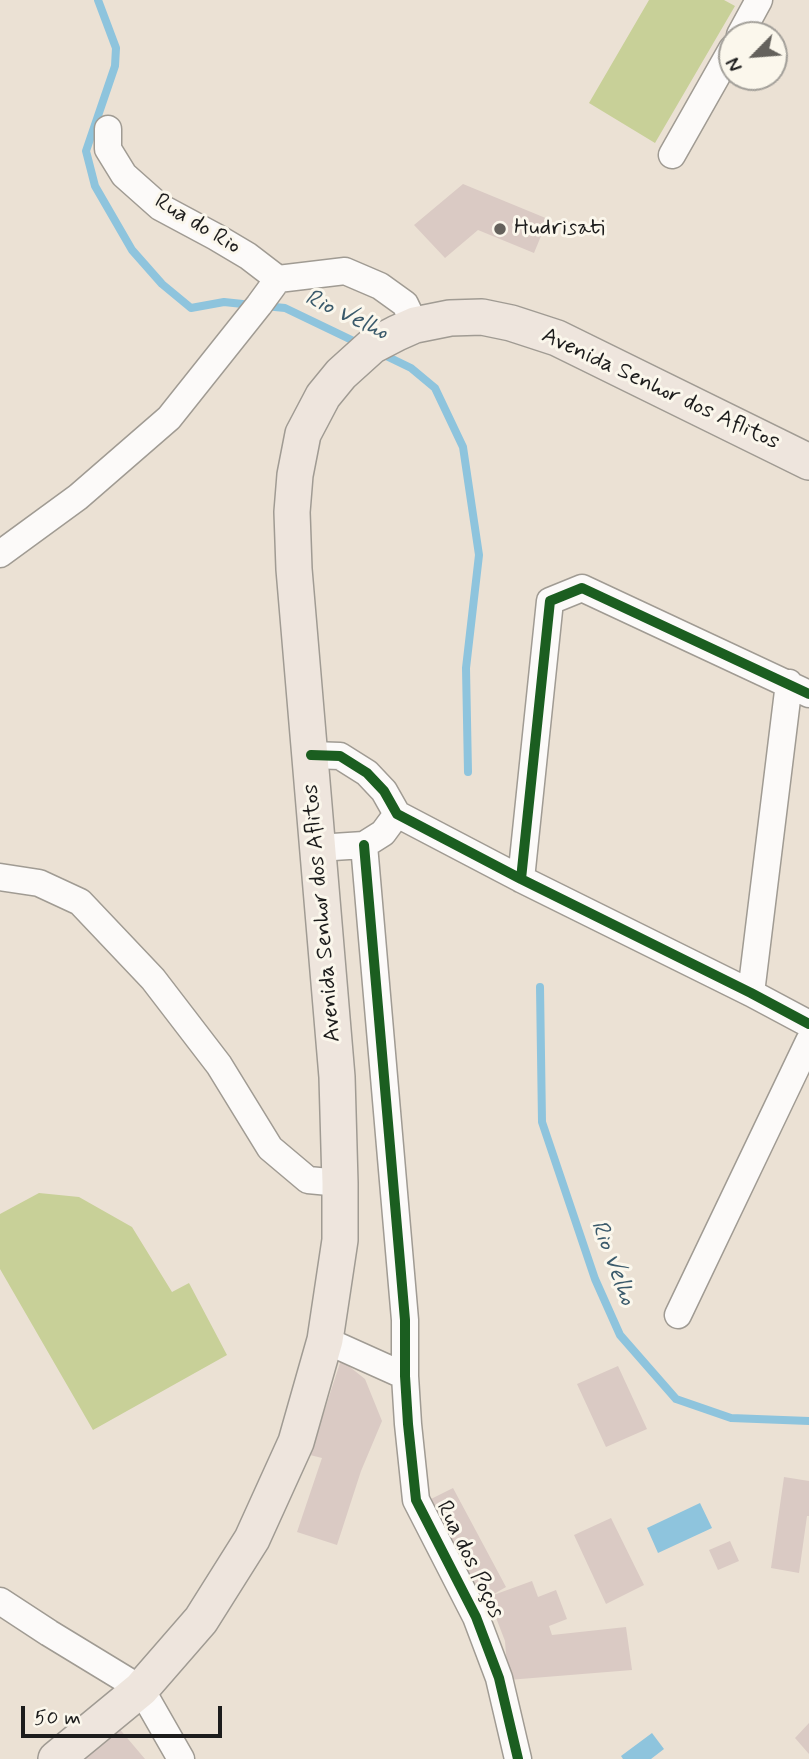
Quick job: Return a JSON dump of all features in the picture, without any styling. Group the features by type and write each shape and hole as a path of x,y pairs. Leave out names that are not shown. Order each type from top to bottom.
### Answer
{"main road":[{"name":"Avenida Senhor dos Aflitos","path":"56,1759 141,1689 201,1620 252,1539 296,1442 325,1340 340,1240 337,1077 294,569 292,512 295,475 303,434 323,396 341,374 372,346 397,333 415,325 450,318 482,317 557,338 809,462"}],"street":[{"path":"748,21 760,0"},
{"path":"672,155 718,74"},
{"name":"Rua do Rio","path":"108,129 108,149 124,175 160,207 248,256 278,279"},
{"path":"0,554 78,497 169,418 278,279 345,271 380,286 405,304 415,325"},
{"path":"521,879 550,601 582,588 799,688 751,993"},
{"path":"311,755 340,756 368,773 397,814 809,1024"},
{"path":"318,846 364,845 383,833 397,814"},
{"name":"Rua dos Poços","path":"364,845 405,1320 405,1376 416,1500 476,1617 499,1678 518,1759"},
{"path":"0,877 39,883 80,902 153,979 219,1065 270,1148 308,1180 340,1183"},
{"path":"678,1315 809,1041"},
{"path":"325,1340 405,1376"},
{"path":"0,1601 141,1689 181,1759"}],"green space":[{"path":"649,0 724,0 735,6 726,21 718,21 718,35 655,143 589,103"},
{"path":"39,1193 79,1197 132,1227 172,1292 189,1283 227,1355 93,1430 0,1269 0,1214"}],"water":[{"path":"700,1503 712,1528 658,1553 647,1528"},
{"path":"652,1733 664,1749 651,1759 623,1759 621,1756"}],"building":[{"path":"463,184 548,219 534,253 478,230 445,258 414,225"},
{"path":"341,1360 365,1379 382,1421 361,1471 337,1545 297,1532 322,1458 310,1455"},
{"path":"618,1366 647,1429 606,1447 577,1384"},
{"path":"784,1477 809,1481 809,1516 799,1573 771,1568"},
{"path":"453,1488 506,1587 480,1602 425,1502"},
{"path":"611,1518 644,1585 606,1604 574,1535"},
{"path":"730,1541 739,1561 718,1570 709,1550"},
{"path":"532,1581 538,1597 556,1590 567,1619 549,1626 552,1635 626,1627 632,1670 508,1680 505,1641 488,1597"},
{"path":"809,1723 809,1754 795,1738"},
{"path":"117,1726 145,1759 78,1759"}],"waterway":[{"name":"Rio Velho","path":"98,0 116,48 115,66 86,151 95,186 132,250 162,284 191,308 224,302 252,305"},
{"name":"Rio Velho","path":"265,306 285,308 362,345"},
{"name":"Rio Velho","path":"380,353 411,368 435,388 463,447 479,555 466,668 468,772"},
{"name":"Rio Velho","path":"540,987 542,1122 595,1279 620,1335 676,1399 731,1418 809,1421"}],"cycle path":[{"path":"521,879 550,601 582,588 809,694"},
{"path":"311,755 340,756 367,773 384,791 397,814 809,1024"},
{"path":"364,845 405,1320 405,1376 416,1500 476,1617 499,1678 518,1759"}],"place":[{"name":"Hudrisati","path":"500,229"}]}
